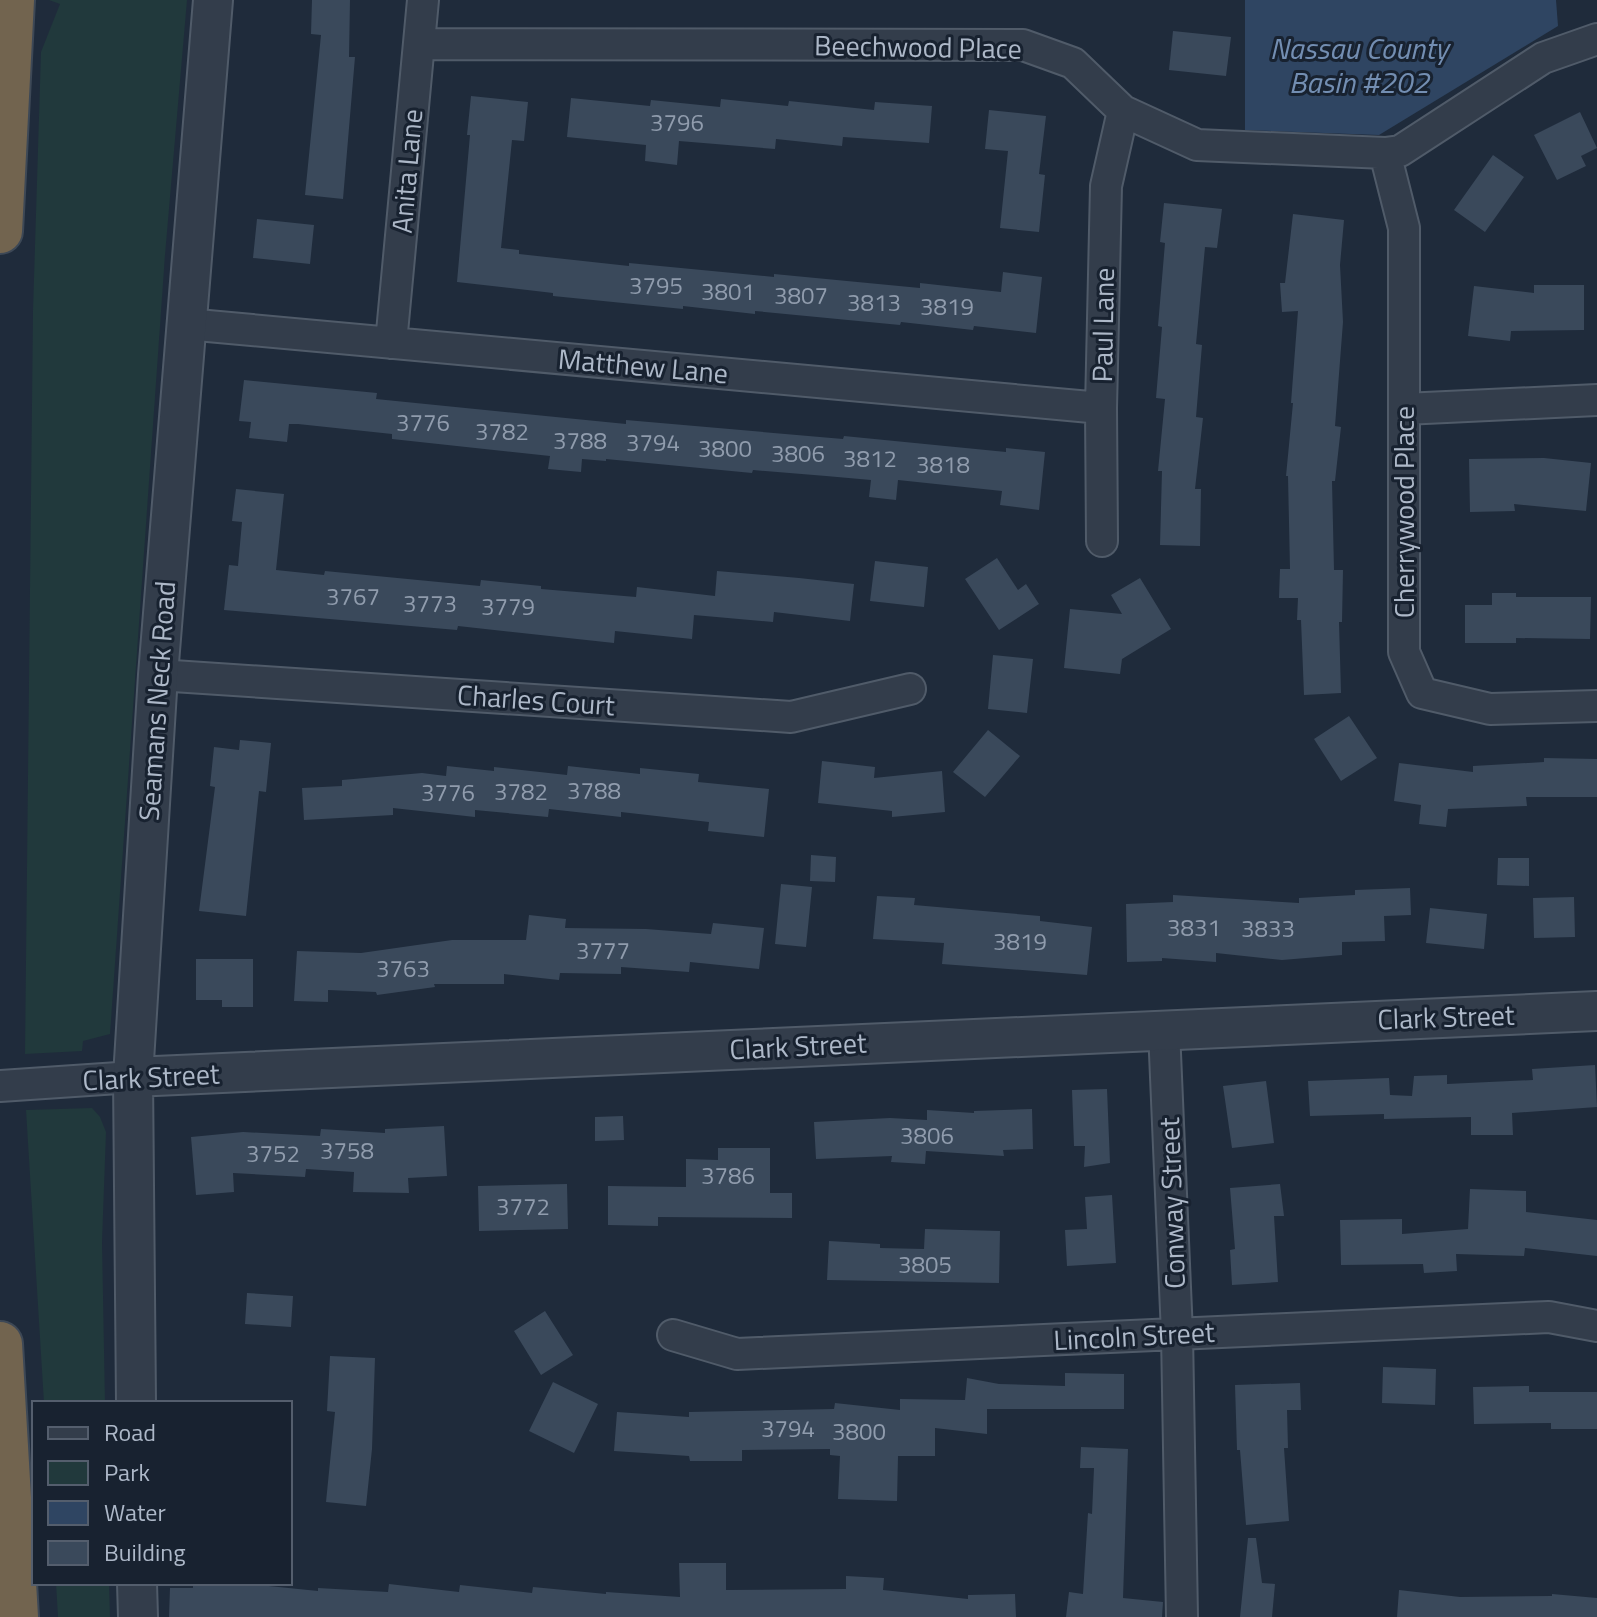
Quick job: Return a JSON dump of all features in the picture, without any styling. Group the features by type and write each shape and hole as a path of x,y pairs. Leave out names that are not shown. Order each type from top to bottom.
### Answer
{"highway":[{"path":"0,231 12,0"},
{"path":"0,1344 16,1617"}],"street":[{"name":"Seamans Neck Road","path":"136,1401 133,1077 158,675 213,0"},
{"name":"Anita Lane","path":"391,343 423,0"},
{"name":"Beechwood Place","path":"419,44 1023,45 1073,63 1123,111 1197,145 1385,153 1400,151 1543,58 1597,39"},
{"name":"Paul Lane","path":"1102,541 1101,408 1106,186 1123,111"},
{"name":"Cherrywood Place","path":"1385,153 1404,228 1404,652 1422,693 1490,709 1597,706"},
{"name":"Matthew Lane","path":"186,324 1101,408"},
{"path":"1404,409 1597,400"},
{"name":"Charles Court","path":"158,675 791,717 910,689"},
{"name":"Clark Street","path":"0,1086 133,1077 1597,1011"},
{"name":"Conway Street","path":"1164,1030 1177,1334 1182,1617"},
{"name":"Lincoln Street","path":"673,1335 737,1354 1549,1317 1597,1326"},
{"path":"137,1585 138,1617"}],"green space":[{"path":"49,0 187,0 165,255 110,1034 83,1041 82,1051 25,1054 33,311 41,52 60,4"},
{"path":"92,1108 106,1132 102,1242 105,1401 44,1401 26,1110"},
{"path":"56,1585 109,1585 110,1617 58,1617"}],"water":[{"name":"Nassau County Basin #202","path":"1245,0 1556,0 1558,26 1379,135 1245,130"}],"building":[{"path":"312,0 350,0 349,57 355,57 343,199 305,195 321,35 311,34"},
{"path":"1173,31 1231,37 1226,76 1169,70"},
{"path":"471,96 528,102 524,141 512,140 501,248 519,250 519,254 629,266 629,263 920,288 920,283 1001,292 1003,272 1042,277 1036,333 974,326 973,330 901,322 900,325 755,311 755,314 683,306 683,309 553,296 553,293 457,282"},
{"path":"571,98 650,106 651,100 720,107 721,99 788,106 789,101 874,110 875,102 932,106 929,143 843,137 842,146 776,139 775,149 679,141 677,165 645,161 646,145 567,137"},
{"path":"989,110 1046,116 1039,174 1045,175 1039,232 1000,228 1008,151 985,149"},
{"path":"1580,112 1597,148 1581,156 1586,166 1557,180 1534,135"},
{"path":"1493,155 1524,177 1485,232 1454,210"},
{"path":"1164,203 1222,209 1217,248 1205,247 1196,344 1202,345 1196,417 1203,418 1195,489 1201,489 1200,546 1160,545 1162,471 1158,471 1165,399 1156,398 1162,327 1158,326 1165,243 1160,242"},
{"path":"1293,214 1344,220 1340,265 1343,322 1335,426 1341,427 1335,481 1332,481 1334,570 1343,570 1342,622 1339,622 1341,693 1304,695 1298,598 1279,598 1280,569 1290,569 1286,476 1298,311 1282,312 1280,283 1285,283"},
{"path":"257,219 314,225 310,264 253,258"},
{"path":"1534,285 1584,285 1584,330 1511,331 1510,341 1468,336 1474,286 1534,293"},
{"path":"244,380 377,393 376,399 626,424 626,420 1006,452 1006,448 1045,452 1039,510 1000,505 1002,491 898,480 896,500 869,497 871,480 753,470 752,473 606,459 582,459 581,472 548,469 550,456 392,439 392,434 298,424 289,424 287,442 249,438 251,422 239,421"},
{"path":"1544,458 1591,463 1586,511 1514,504 1515,511 1470,512 1469,459"},
{"path":"236,489 284,494 276,570 324,575 325,571 480,586 481,580 541,586 541,589 636,597 637,587 715,596 717,571 799,578 854,584 850,621 774,612 773,622 694,615 692,639 615,631 614,643 458,626 457,630 224,610 229,565 238,566 242,522 232,521"},
{"path":"997,558 1018,590 1026,584 1039,604 999,630 965,579"},
{"path":"875,561 928,567 924,607 870,601"},
{"path":"1140,578 1171,629 1122,659 1120,674 1064,668 1070,609 1122,614 1111,595"},
{"path":"1492,593 1516,593 1516,597 1591,597 1590,639 1516,638 1516,643 1465,643 1465,605 1492,605"},
{"path":"993,655 1033,659 1027,713 988,709"},
{"path":"1349,716 1377,758 1341,781 1314,739"},
{"path":"988,730 1020,756 985,797 953,772"},
{"path":"240,740 271,743 266,792 259,791 246,916 199,911 215,787 210,786 214,747 239,750"},
{"path":"1544,758 1597,759 1597,797 1526,797 1527,806 1448,809 1446,827 1419,824 1421,805 1394,801 1399,763 1473,772 1473,766 1544,762"},
{"path":"822,761 875,767 874,778 942,771 945,812 892,817 892,811 818,803"},
{"path":"447,766 494,771 494,767 567,775 568,766 640,774 640,768 699,774 698,782 769,789 764,837 708,831 709,822 621,812 621,817 549,809 548,817 475,810 475,817 393,808 393,815 304,820 302,788 342,786 342,780 422,773 446,776"},
{"path":"811,855 836,857 835,882 810,881"},
{"path":"1498,858 1529,858 1529,886 1497,885"},
{"path":"781,884 812,887 806,947 775,944"},
{"path":"1410,888 1411,915 1384,916 1385,941 1342,942 1342,955 1282,960 1216,953 1216,962 1162,958 1162,961 1127,962 1126,904 1173,902 1173,895 1299,903 1299,898 1355,895 1355,890"},
{"path":"877,896 915,898 914,905 1040,916 1040,921 1092,927 1087,975 942,964 944,943 873,939"},
{"path":"1574,897 1575,937 1534,938 1533,898"},
{"path":"1430,908 1487,914 1484,949 1426,943"},
{"path":"529,915 566,919 565,928 711,934 713,923 764,928 759,969 690,962 689,972 621,967 621,974 560,973 559,980 504,974 504,984 434,984 435,987 377,995 376,992 328,990 328,1002 294,1001 297,951 361,953 452,940 526,940"},
{"path":"196,959 253,959 253,1007 222,1007 222,1000 196,1000"},
{"path":"1595,1065 1597,1107 1512,1113 1513,1135 1471,1135 1471,1117 1384,1119 1384,1114 1310,1116 1308,1081 1389,1078 1390,1095 1412,1096 1414,1076 1447,1075 1447,1084 1533,1080 1532,1069"},
{"path":"1266,1081 1274,1143 1232,1148 1223,1086"},
{"path":"1107,1089 1110,1163 1084,1167 1085,1146 1074,1146 1072,1090"},
{"path":"1032,1109 1033,1149 1003,1150 1004,1156 926,1151 925,1164 891,1162 892,1156 816,1159 814,1122 890,1118 927,1120 927,1110 974,1113"},
{"path":"623,1116 624,1140 595,1141 595,1117"},
{"path":"444,1126 447,1176 408,1178 409,1193 353,1192 354,1172 306,1169 305,1177 233,1173 234,1192 196,1195 191,1137 243,1132 320,1136 321,1129 385,1133 385,1129"},
{"path":"718,1148 770,1148 770,1193 792,1193 792,1218 658,1217 658,1226 608,1225 608,1186 686,1187 686,1159 718,1160"},
{"path":"567,1184 568,1229 479,1231 478,1186"},
{"path":"1280,1184 1284,1216 1274,1216 1278,1282 1232,1285 1230,1250 1235,1249 1230,1188"},
{"path":"1470,1189 1526,1191 1526,1212 1597,1220 1597,1256 1525,1248 1524,1256 1456,1254 1457,1271 1424,1273 1423,1264 1341,1265 1340,1220 1402,1219 1402,1234 1468,1229"},
{"path":"1112,1195 1116,1263 1067,1266 1065,1230 1087,1229 1085,1197"},
{"path":"925,1229 1000,1231 999,1283 827,1280 829,1241 880,1244 880,1248 924,1249"},
{"path":"247,1293 293,1296 291,1327 245,1324"},
{"path":"545,1311 573,1355 541,1375 514,1331"},
{"path":"330,1356 375,1358 372,1449 366,1506 326,1502 335,1412 327,1411"},
{"path":"1383,1367 1436,1369 1435,1405 1382,1403"},
{"path":"1065,1373 1124,1374 1124,1409 987,1409 987,1434 935,1428 935,1456 898,1456 897,1501 838,1499 840,1456 830,1455 830,1449 742,1450 742,1461 690,1461 689,1456 614,1451 617,1412 689,1417 689,1412 834,1409 835,1403 900,1410 900,1399 965,1400 967,1378 999,1384 1065,1386"},
{"path":"553,1382 598,1404 574,1453 529,1431"},
{"path":"1300,1383 1301,1410 1287,1410 1288,1448 1284,1448 1289,1521 1246,1525 1240,1450 1237,1450 1235,1385"},
{"path":"1529,1386 1529,1392 1597,1392 1597,1429 1551,1429 1551,1423 1474,1424 1473,1387"},
{"path":"1081,1447 1128,1449 1123,1598 1163,1602 1162,1617 1066,1617 1069,1592 1083,1594 1088,1513 1092,1514 1094,1468 1080,1468"},
{"path":"1248,1538 1256,1538 1262,1583 1275,1584 1272,1617 1240,1617"},
{"path":"679,1563 726,1563 726,1590 846,1589 846,1576 884,1578 883,1590 968,1599 968,1595 1015,1594 1016,1617 169,1617 170,1588 193,1588 193,1585 388,1592 389,1584 459,1592 460,1585 532,1593 533,1587 680,1597"},
{"path":"1399,1590 1460,1597 1552,1594 1597,1598 1597,1617 1397,1617"}]}
